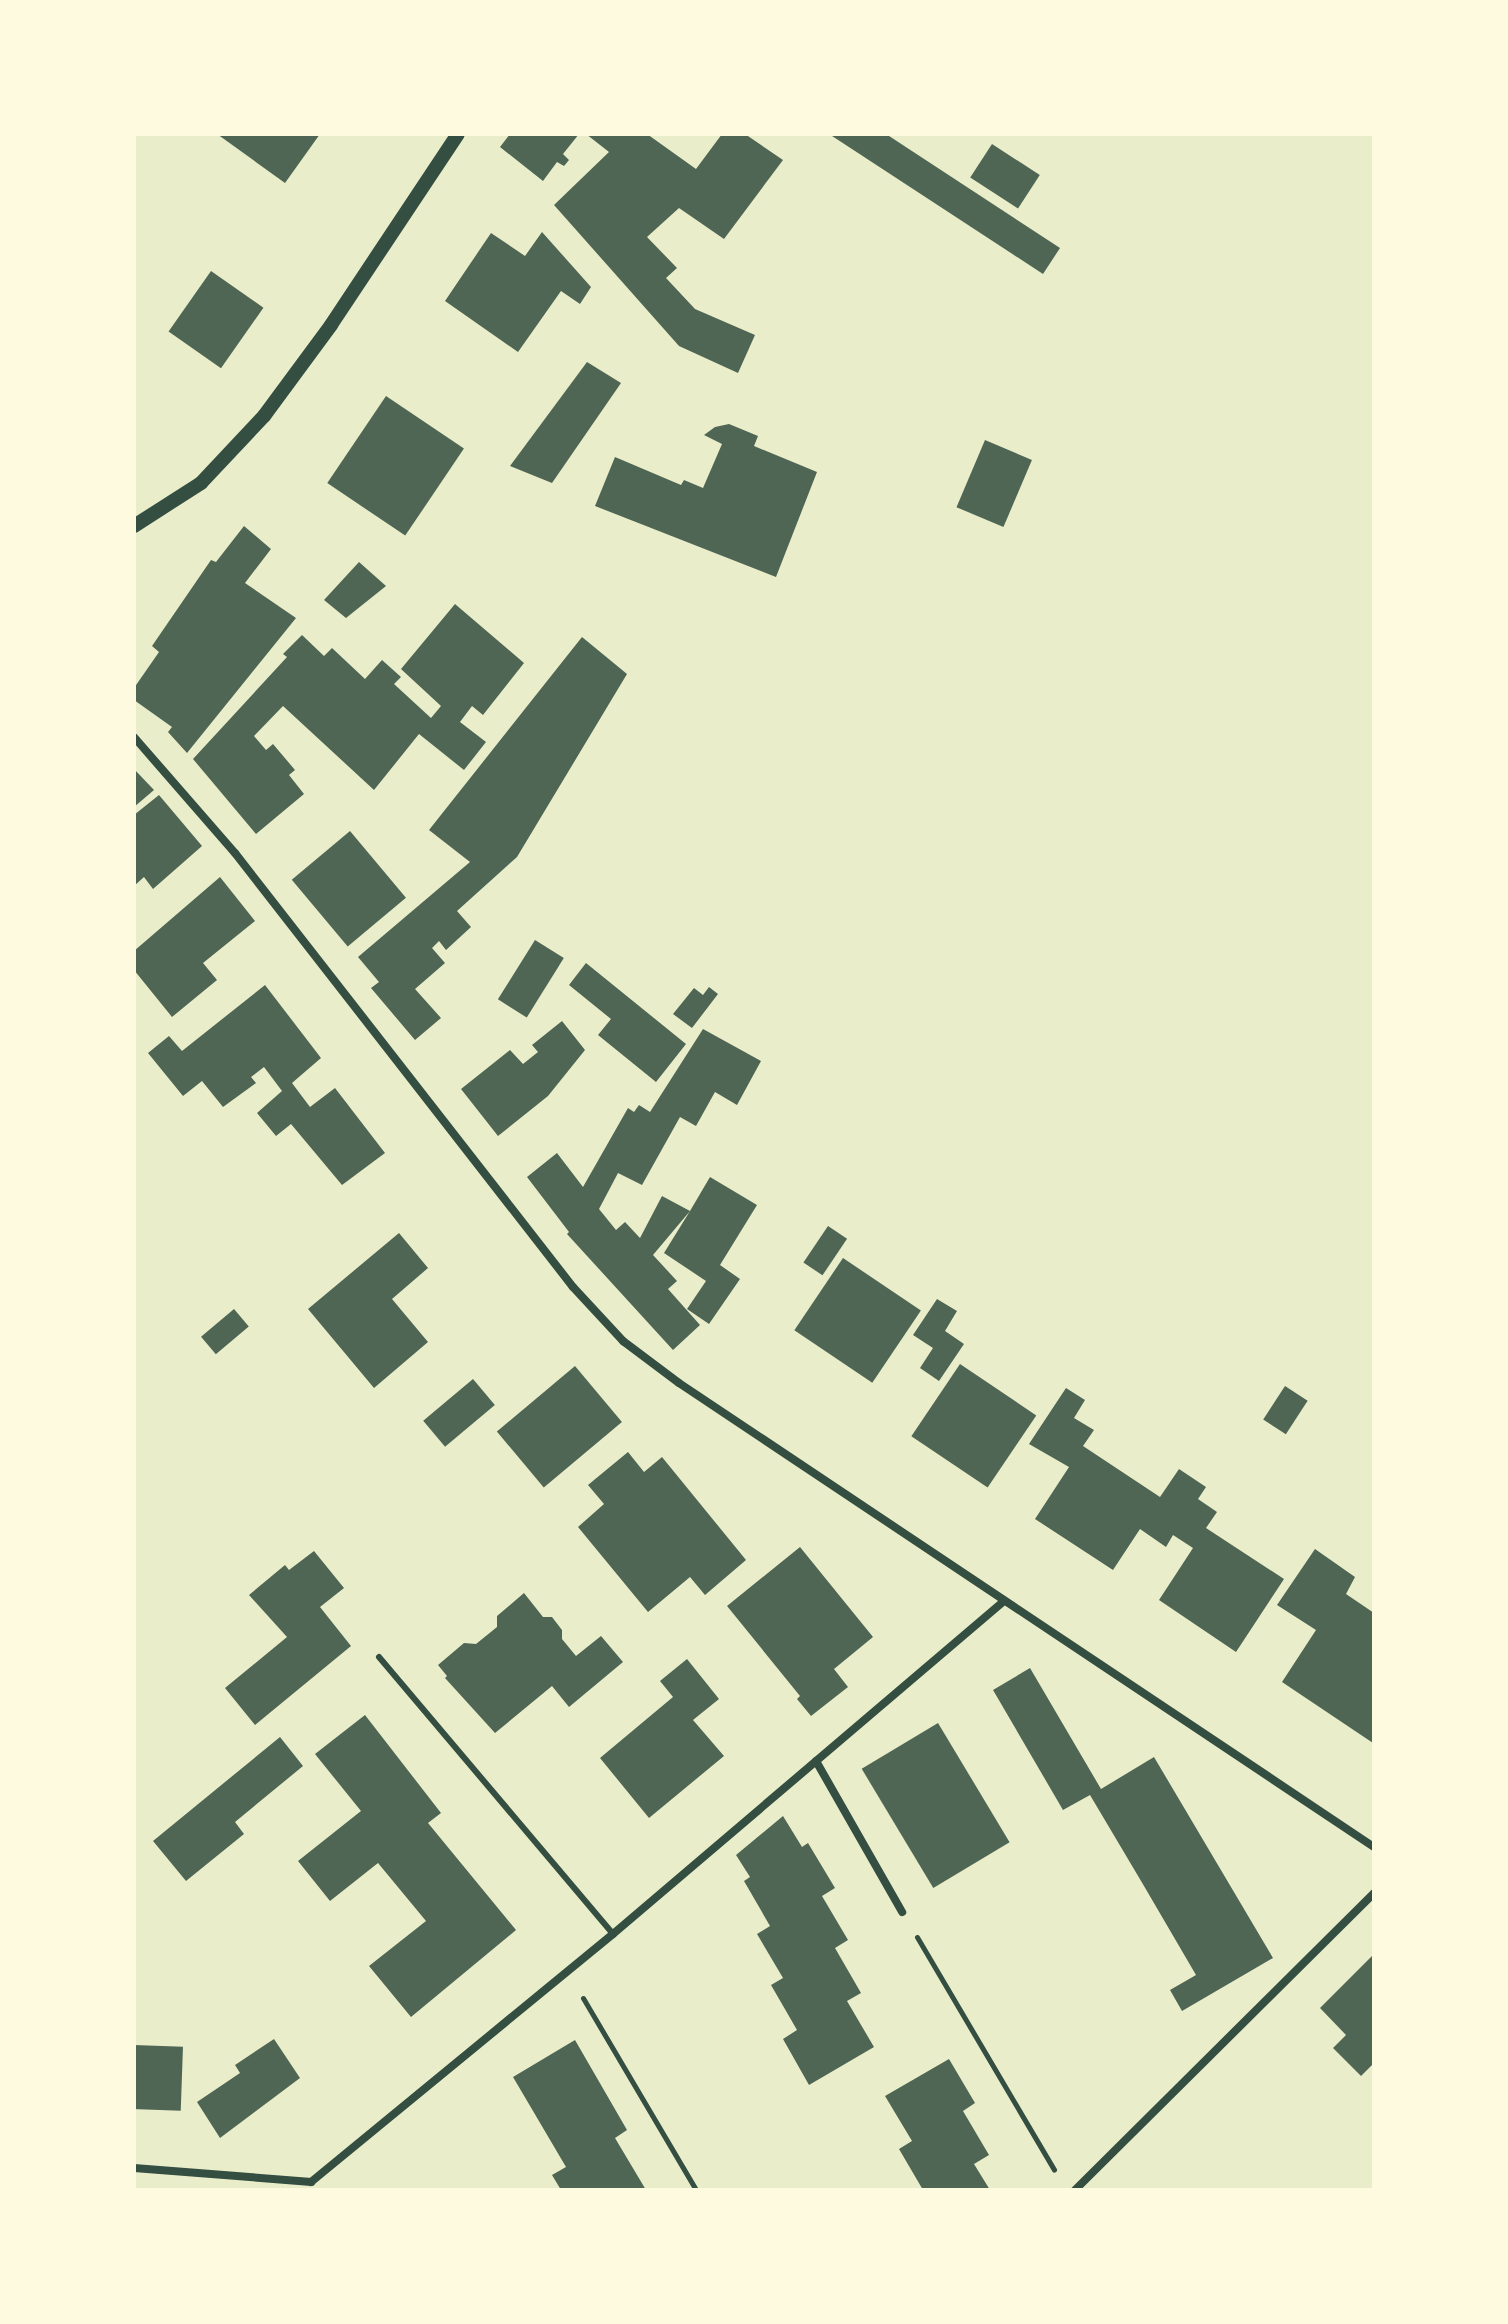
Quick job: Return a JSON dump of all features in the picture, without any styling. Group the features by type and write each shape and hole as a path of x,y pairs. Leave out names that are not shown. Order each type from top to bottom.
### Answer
{"street":[{"path":"134,526 181,498 237,447 331,325 458,134"},
{"path":"134,737 235,853 573,1287 623,1341 679,1383 1374,1847"},
{"path":"134,2168 314,2186 1004,1601"},
{"path":"816,1761 902,1912"},
{"path":"1075,2190 1374,1893"}],"lane":[{"path":"379,1657 613,1934"}],"path":[{"path":"902,1912 1058,2177"},
{"path":"567,1971 696,2190"}],"building":[{"path":"217,134 320,134 285,183"},
{"path":"510,134 579,134 563,154 569,160 564,166 557,162 543,181 500,147"},
{"path":"586,134 647,134 696,169 722,134 745,134 783,160 724,239 679,208 647,237 677,268 666,278 695,309 755,335 738,373 679,346 554,205 609,152"},
{"path":"829,134 886,134 1060,248 1043,274"},
{"path":"992,144 1040,175 1018,209 970,178"},
{"path":"542,232 591,287 580,304 561,291 518,352 445,301 491,233 525,256"},
{"path":"211,271 263,308 221,368 169,332"},
{"path":"587,362 621,383 552,483 510,466"},
{"path":"386,396 464,449 405,536 327,483"},
{"path":"729,424 758,436 754,446 817,472 776,577 595,506 615,457 681,485 684,480 703,488 722,444 704,435 715,427"},
{"path":"985,440 1032,460 1003,527 956,507"},
{"path":"244,526 271,549 245,583 296,618 187,753 168,732 172,727 134,700 134,688 159,652 152,646 211,560 216,562"},
{"path":"359,562 386,586 346,618 324,600"},
{"path":"455,604 524,663 483,715 472,706 460,722 486,742 464,770 419,734 374,790 283,706 254,736 266,750 273,744 295,770 289,775 304,794 256,834 193,759 287,657 283,654 302,635 324,656 332,648 365,679 382,660 401,677 394,684 431,718 441,706 401,669"},
{"path":"582,637 627,674 517,857 457,911 471,927 446,950 439,941 432,948 445,963 415,989 441,1018 415,1040 371,988 379,982 358,957 470,862 429,830"},
{"path":"134,769 154,790 134,807"},
{"path":"159,795 202,846 153,889 144,877 134,886 134,815"},
{"path":"350,831 406,898 348,946 292,880"},
{"path":"220,877 255,921 203,963 217,980 172,1017 134,970 134,951"},
{"path":"535,940 564,958 527,1017 498,999"},
{"path":"586,963 686,1044 656,1082 598,1035 611,1019 569,985"},
{"path":"265,985 321,1058 292,1083 310,1107 335,1088 385,1153 342,1185 291,1124 276,1136 257,1113 282,1091 264,1067 251,1077 256,1083 223,1107 202,1081 183,1096 148,1053 169,1036 182,1051"},
{"path":"709,987 718,994 692,1028 673,1014 694,988 703,995"},
{"path":"562,1021 585,1050 548,1096 498,1136 461,1089 510,1050 523,1064 538,1052 532,1045"},
{"path":"703,1029 761,1061 737,1105 715,1092 696,1126 680,1117 642,1185 618,1173 599,1209 616,1230 625,1222 640,1238 662,1196 690,1211 653,1255 677,1281 668,1289 700,1325 673,1350 567,1234 569,1232 527,1177 557,1153 583,1187 628,1108 634,1112 639,1105 650,1112"},
{"path":"710,1177 757,1205 720,1265 740,1279 709,1324 687,1309 706,1281 664,1253"},
{"path":"828,1226 847,1239 822,1275 803,1262"},
{"path":"399,1233 428,1268 392,1299 428,1342 374,1388 308,1309"},
{"path":"843,1258 921,1311 872,1383 794,1330"},
{"path":"937,1299 957,1311 945,1331 964,1344 939,1381 920,1368 933,1348 913,1335"},
{"path":"234,1309 249,1327 216,1354 201,1337"},
{"path":"960,1364 1036,1415 988,1488 911,1436"},
{"path":"575,1366 622,1422 544,1487 497,1432"},
{"path":"473,1379 495,1405 445,1447 423,1421"},
{"path":"1285,1386 1308,1401 1286,1434 1263,1420"},
{"path":"1066,1388 1085,1400 1074,1418 1094,1430 1083,1446 1160,1497 1179,1469 1206,1487 1198,1499 1217,1512 1206,1528 1284,1579 1236,1652 1159,1600 1193,1548 1173,1535 1166,1547 1140,1529 1113,1570 1035,1519 1069,1467 1029,1444"},
{"path":"628,1452 644,1472 662,1457 746,1560 705,1595 690,1577 648,1612 578,1527 604,1504 588,1485"},
{"path":"800,1547 873,1637 834,1669 848,1687 811,1716 797,1699 800,1696 727,1606"},
{"path":"1315,1549 1355,1577 1346,1594 1374,1613 1373,1743 1282,1682 1316,1630 1277,1605"},
{"path":"314,1551 344,1588 320,1607 351,1646 255,1725 225,1688 287,1637 249,1595 285,1565 289,1570"},
{"path":"524,1593 543,1617 552,1617 562,1630 562,1639 576,1656 601,1636 623,1662 569,1707 552,1686 495,1733 445,1678 447,1676 438,1665 464,1643 476,1644 497,1627 497,1616"},
{"path":"687,1659 719,1699 693,1720 724,1756 649,1818 600,1758 673,1697 660,1681"},
{"path":"1030,1668 1101,1789 1154,1757 1273,1958 1182,2011 1170,1990 1196,1975 1144,1886 1090,1795 1063,1810 993,1690"},
{"path":"365,1715 441,1813 428,1823 516,1930 411,2017 369,1966 426,1921 378,1863 330,1901 298,1861 361,1811 315,1754"},
{"path":"938,1723 1010,1842 933,1888 862,1769"},
{"path":"280,1737 303,1766 235,1822 244,1834 186,1881 153,1841"},
{"path":"783,1816 802,1847 808,1843 835,1888 822,1896 848,1940 835,1948 861,1993 847,2001 874,2047 809,2085 783,2039 797,2030 771,1985 783,1978 757,1934 770,1926 744,1881 750,1877 736,1855"},
{"path":"1374,1954 1374,2063 1361,2076 1333,2048 1346,2035 1320,2008"},
{"path":"274,2039 300,2078 220,2138 197,2102 240,2073 235,2065"},
{"path":"575,2040 627,2130 615,2138 646,2190 561,2190 552,2175 566,2167 513,2077"},
{"path":"134,2045 183,2047 181,2111 134,2109"},
{"path":"949,2059 975,2103 963,2111 989,2155 974,2164 990,2190 923,2190 899,2149 912,2141 885,2096"}]}
